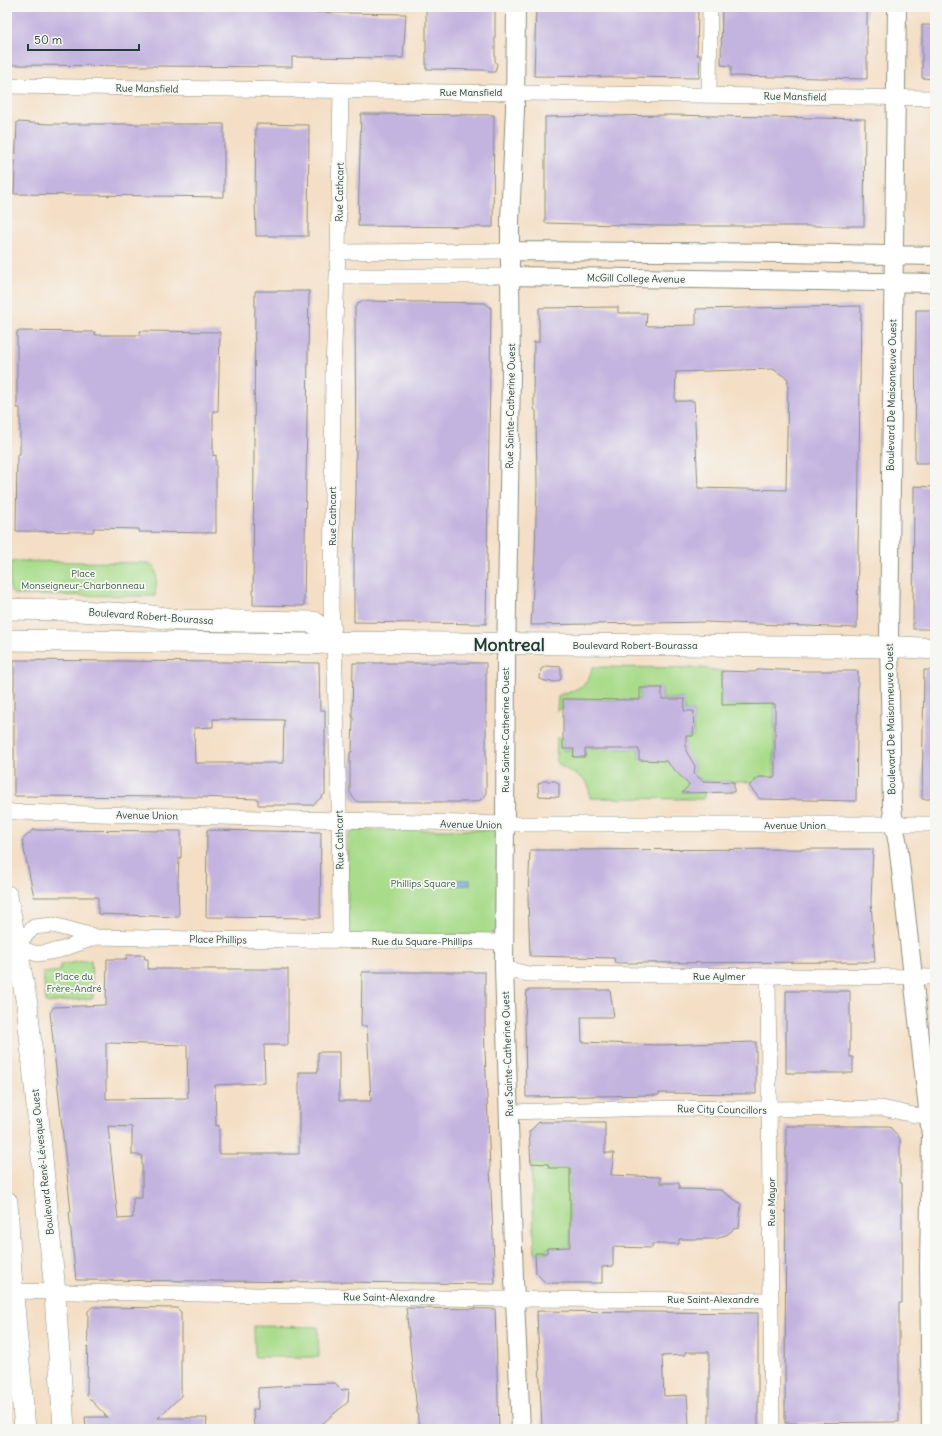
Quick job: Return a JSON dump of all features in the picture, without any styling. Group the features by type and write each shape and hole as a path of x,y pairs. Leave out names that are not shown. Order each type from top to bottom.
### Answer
{"main road":[{"name":"Boulevard Robert-Bourassa","path":"7,609 62,610 144,615 178,620 314,622 334,642"},
{"name":"Boulevard Robert-Bourassa","path":"7,640 312,644 334,642 889,647 935,649"},
{"name":"Boulevard René-Lévesque Ouest","path":"7,896 11,947 27,1004 55,1291 64,1429"},
{"path":"7,1202 10,1291 25,1429"}],"street":[{"name":"Rue Sainte-Catherine Ouest","path":"516,7 516,92 510,251 511,374 506,644 504,968 508,1112 521,1429"},
{"path":"709,94 710,7"},
{"name":"Boulevard De Maisonneuve Ouest","path":"896,7 889,647 892,806 898,844 912,977 932,1116 929,1267 930,1429"},
{"name":"Rue Mansfield","path":"7,86 935,98"},
{"name":"Rue Cathcart","path":"340,941 339,820 332,610 333,383 338,252 341,91"},
{"path":"338,252 510,251 788,253 935,256"},
{"name":"McGill College Avenue","path":"337,276 510,276 935,282"},
{"name":"Avenue Union","path":"7,811 504,824 935,824"},
{"path":"11,947 34,926 53,925 97,937"},
{"path":"11,947 37,954 60,950 97,937"},
{"name":"Place Phillips","path":"97,937 340,941"},
{"name":"Rue du Square-Phillips","path":"340,941 504,942"},
{"name":"Rue Aylmer","path":"504,968 528,974 935,976"},
{"name":"Rue Mayor","path":"768,976 772,1429"},
{"name":"Rue City Councillors","path":"508,1112 657,1108 882,1108 914,1115 932,1116"},
{"name":"Rue Saint-Alexandre","path":"10,1291 515,1299 772,1300"}],"green space":[{"name":"Place Monseigneur-Charbonneau","path":"12,562 149,563 155,569 156,573 155,596 14,595 10,590 10,566"},
{"path":"592,667 701,668 722,671 722,705 753,705 775,687 774,783 768,777 759,777 753,782 703,781 694,774 695,766 690,758 681,758 686,736 693,736 694,711 684,711 684,699 662,699 662,688 640,688 640,700 563,699 563,708 557,711 558,696 564,693 566,694 584,684 589,678"},
{"path":"557,737 563,738 563,750 574,750 574,757 585,757 585,749 639,749 639,760 662,760 662,751 704,792 704,799 590,798 589,787 584,779 560,766 556,760"},
{"name":"Phillips Square","path":"358,830 496,830 498,930 491,935 353,934 350,932 348,923 347,841 348,836 351,833"},
{"name":"Place du Frère-André","path":"91,960 93,998 46,1003 43,973 60,971 60,965"},
{"path":"531,1163 548,1164 549,1168 570,1168 570,1247 547,1248 547,1253 535,1253"},
{"path":"254,1326 318,1327 319,1357 255,1357"}],"water":[{"path":"452,880 470,880 470,885 453,886"}],"building":[{"path":"9,7 291,7 292,12 406,14 403,58 292,57 292,67 10,65"},
{"path":"426,7 495,7 495,61 497,64 495,72 489,72 487,70 426,69"},
{"path":"536,7 698,7 697,55 700,55 699,78 534,76"},
{"path":"722,7 867,7 867,79 731,76 731,66 721,65"},
{"path":"922,25 935,25 935,79 922,78"},
{"path":"361,114 494,115 493,227 358,226"},
{"path":"668,115 865,119 864,226 659,226 545,223 545,117"},
{"path":"17,122 49,124 224,124 224,197 14,194"},
{"path":"256,124 309,125 308,236 256,236"},
{"path":"255,291 309,291 304,606 253,605"},
{"path":"361,301 485,303 491,308 486,624 354,622 356,492 355,307"},
{"path":"861,306 857,628 706,622 531,625 537,485 536,411 534,409 533,388 534,342 539,342 539,308 618,307 618,313 647,313 646,326 696,325 696,309","holes":["773,369 788,379 786,490 698,488 694,401 675,401 676,372"]},
{"path":"916,310 934,310 935,463 915,463"},
{"path":"17,331 95,332 95,335 140,335 140,331 220,332 218,411 213,411 213,456 216,455 216,533 139,532 139,529 94,528 93,532 16,531 17,454 20,454 20,408 17,408"},
{"path":"914,486 935,487 935,629 913,629"},
{"path":"14,660 319,663 320,710 325,710 325,794 313,805 258,805 258,799 196,797 14,796","holes":["213,719 284,720 283,763 195,763 194,728 213,727"]},
{"path":"353,663 486,663 486,795 482,799 472,802 358,802 355,800 350,793 350,752 352,752 353,717"},
{"path":"546,666 561,667 561,679 556,682 540,679 541,669"},
{"path":"760,669 858,671 856,801 760,799 749,786 759,777 775,777 775,704 722,705 722,671 754,672"},
{"path":"924,670 935,670 935,799 922,799"},
{"path":"640,688 662,688 662,699 685,699 684,711 694,711 693,736 686,736 686,751 695,766 694,774 703,781 734,782 734,792 682,793 689,785 666,761 639,760 639,749 585,749 585,757 573,757 574,749 563,749 563,699 640,700"},
{"path":"543,781 555,781 559,784 559,797 539,796 538,784"},
{"path":"33,830 181,831 181,858 179,858 178,881 179,917 98,914 98,897 34,897 22,840"},
{"path":"207,830 321,832 320,918 206,917"},
{"path":"873,849 871,902 875,962 615,963 614,958 530,956 528,897 530,850"},
{"path":"127,955 144,955 145,959 148,959 148,969 288,969 288,1045 264,1045 265,1083 215,1085 216,1126 219,1125 219,1154 299,1154 299,1072 318,1072 318,1052 339,1052 339,1101 371,1101 367,1026 361,1026 362,972 485,972 484,1027 495,1284 76,1280 69,1212 71,1212 50,1012 54,1007 106,1005 107,959 126,959","holes":["106,1043 187,1045 188,1098 106,1099","108,1126 132,1127 132,1155 142,1155 142,1198 133,1198 133,1218 118,1219"]},
{"path":"527,990 610,990 614,1017 581,1017 582,1042 659,1045 756,1042 756,1094 659,1093 659,1095 526,1097 525,1016"},
{"path":"786,991 850,991 850,1057 853,1057 853,1073 786,1073"},
{"path":"539,1122 605,1122 605,1153 614,1153 611,1175 660,1177 660,1183 679,1183 679,1189 721,1190 741,1204 739,1228 734,1229 728,1234 716,1239 679,1239 679,1244 652,1244 652,1248 613,1247 613,1266 602,1267 602,1283 546,1283 536,1273 535,1253 547,1253 547,1248 570,1247 570,1168 549,1168 548,1164 531,1163 529,1132"},
{"path":"786,1126 889,1126 900,1138 900,1183 902,1183 902,1303 899,1303 899,1422 785,1423"},
{"path":"92,1307 177,1308 181,1312 181,1396 158,1418 207,1418 206,1429 86,1429 85,1417 107,1417 87,1396 88,1311"},
{"path":"406,1308 495,1309 499,1429 419,1429"},
{"path":"537,1311 758,1313 758,1429 709,1429 709,1352 685,1352 685,1355 662,1356 664,1396 687,1395 689,1425 599,1429 542,1429"},
{"path":"335,1383 342,1390 349,1389 348,1402 316,1429 254,1429 253,1409 258,1409 258,1388 291,1386 293,1384"}],"district":[{"name":"Montreal","path":"509,645"}]}
